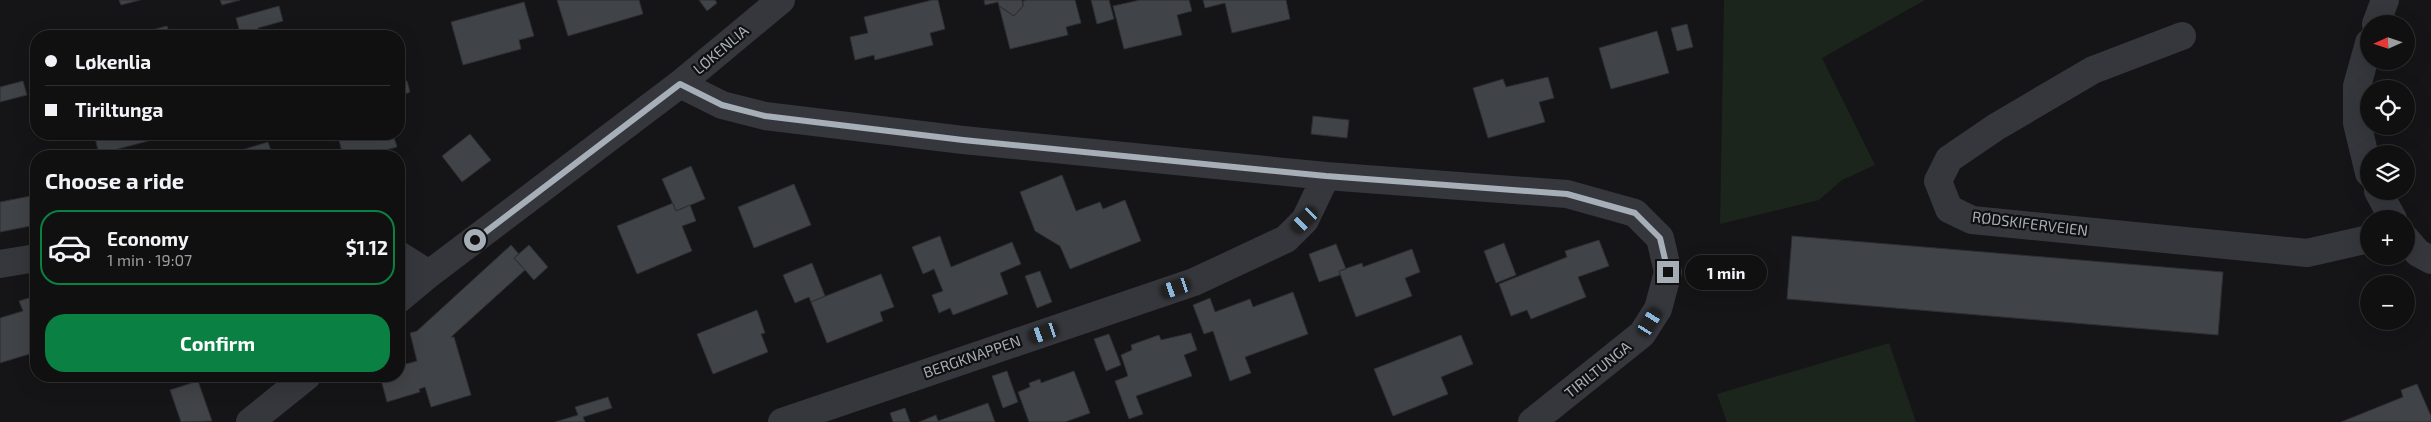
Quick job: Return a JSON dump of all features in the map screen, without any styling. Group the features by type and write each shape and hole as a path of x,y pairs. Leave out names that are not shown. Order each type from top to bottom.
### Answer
{"street":[{"name":"LØKENLIA","path":"405,294 680,84 781,0"},
{"path":"2379,15 2385,0"},
{"name":"RØDSKIFERVEIEN","path":"2182,36 2093,70 1996,127 1949,159 1938,181 1949,209 1972,220 2307,253 2360,241"},
{"path":"2361,70 2357,86 2357,123 2362,145"},
{"name":"TIRILTUNGA","path":"680,84 722,105 765,116 963,140 1326,176 1567,194 1635,213 1660,238 1668,272 1658,309 1642,334 1532,422"},
{"name":"BERGKNAPPEN","path":"782,422 1194,282 1286,239 1305,220 1326,176"},
{"path":"2415,250 2418,254 2431,260"},
{"path":"0,264 30,259"},
{"path":"405,259 429,274"},
{"path":"250,422 300,382"}],"shaded area":[{"path":"1724,0 1925,0 1822,58 1875,165 1842,180 1819,200 1720,224"},
{"path":"1889,343 1916,422 1727,422 1717,394"}],"building":[{"path":"119,0 140,0 121,5"},
{"path":"220,0 240,0 222,5"},
{"path":"557,0 639,0 643,14 568,36"},
{"path":"699,0 715,0 717,3 707,11"},
{"path":"938,0 945,29 930,33 933,45 875,60 874,55 855,60 850,37 868,33 864,17"},
{"path":"984,0 1022,0 1023,6 1014,16 999,6 998,2 985,5"},
{"path":"1075,0 1081,23 1066,27 1068,35 1010,49 999,6 1014,16 1023,6 1023,1"},
{"path":"1091,0 1109,0 1114,19 1097,24"},
{"path":"1140,0 1189,0 1192,11 1177,15 1182,35 1124,49 1113,6"},
{"path":"1203,0 1286,0 1290,19 1232,33 1225,3 1205,8"},
{"path":"524,2 534,36 519,40 521,49 463,65 451,22"},
{"path":"279,6 283,21 258,28 258,30 235,30 239,29 236,18"},
{"path":"1687,24 1693,47 1677,51 1671,28"},
{"path":"167,26 168,30 152,30"},
{"path":"1657,31 1669,73 1611,89 1599,48"},
{"path":"1548,77 1554,98 1539,102 1545,122 1488,138 1473,88 1503,79 1506,87"},
{"path":"23,81 27,95 0,102 0,87"},
{"path":"407,81 410,92 405,94 405,82"},
{"path":"1313,116 1349,120 1347,138 1311,134"},
{"path":"470,134 491,160 462,182 442,156"},
{"path":"96,140 148,141 114,150 98,150"},
{"path":"339,140 395,140 397,147 386,150 342,150"},
{"path":"268,142 271,150 242,150"},
{"path":"691,166 705,199 676,211 662,179"},
{"path":"1062,175 1076,211 1100,202 1103,209 1125,200 1141,241 1070,269 1060,246 1035,231 1020,192"},
{"path":"794,184 811,225 754,248 738,207"},
{"path":"30,196 30,226 0,232 0,202"},
{"path":"673,203 676,211 690,205 696,221 682,226 692,251 637,274 617,226"},
{"path":"940,236 951,267 1012,242 1021,264 1000,273 1008,294 953,315 950,308 939,313 932,295 943,291 934,269 923,274 912,247"},
{"path":"1792,236 2223,272 2218,335 1787,299"},
{"path":"1599,240 1609,266 1578,277 1586,297 1531,319 1527,310 1511,316 1499,284 1567,257 1565,251"},
{"path":"1504,243 1516,275 1496,283 1484,251"},
{"path":"1336,244 1346,269 1339,271 1340,275 1319,282 1309,254"},
{"path":"511,245 519,254 514,258 525,270 451,337 454,337 471,395 431,407 425,387 419,389 420,392 387,402 382,382 405,382 405,364 417,361 410,333 417,331"},
{"path":"529,245 548,267 534,280 514,258"},
{"path":"1412,249 1420,272 1405,278 1412,296 1356,317 1339,271 1362,263 1363,267"},
{"path":"812,263 825,296 811,302 809,297 795,303 783,275"},
{"path":"1040,271 1052,302 1037,308 1025,276"},
{"path":"881,274 894,307 880,312 883,321 827,343 811,302"},
{"path":"1293,292 1308,334 1245,357 1251,373 1230,381 1213,331 1204,334 1193,305 1210,298 1215,312 1250,299 1253,307"},
{"path":"30,298 30,354 0,363 0,318 23,311 19,301"},
{"path":"757,310 765,333 761,334 768,352 713,374 697,334"},
{"path":"1191,333 1197,350 1184,355 1192,376 1136,396 1143,414 1129,419 1115,381 1128,376 1121,355 1132,350 1131,345 1159,335 1161,340"},
{"path":"1109,334 1121,365 1106,371 1094,339"},
{"path":"1461,335 1473,364 1441,377 1448,394 1393,416 1374,369"},
{"path":"1007,371 1018,402 1003,408 992,376"},
{"path":"1074,371 1090,413 1065,422 1029,422 1018,392 1030,387 1029,383 1040,379 1041,383"},
{"path":"198,382 212,421 181,422 170,390"},
{"path":"2417,384 2431,416 2431,422 2341,422 2403,397 2401,390"},
{"path":"608,397 612,408 583,417 585,422 555,422 578,415 575,407"},
{"path":"988,403 995,422 919,422 936,415 938,421"},
{"path":"905,408 910,422 893,422 890,413"}],"route":[{"path":"475,240 680,84 722,105 765,116 963,140 1326,176 1567,194 1635,213 1660,238 1668,272"}]}
